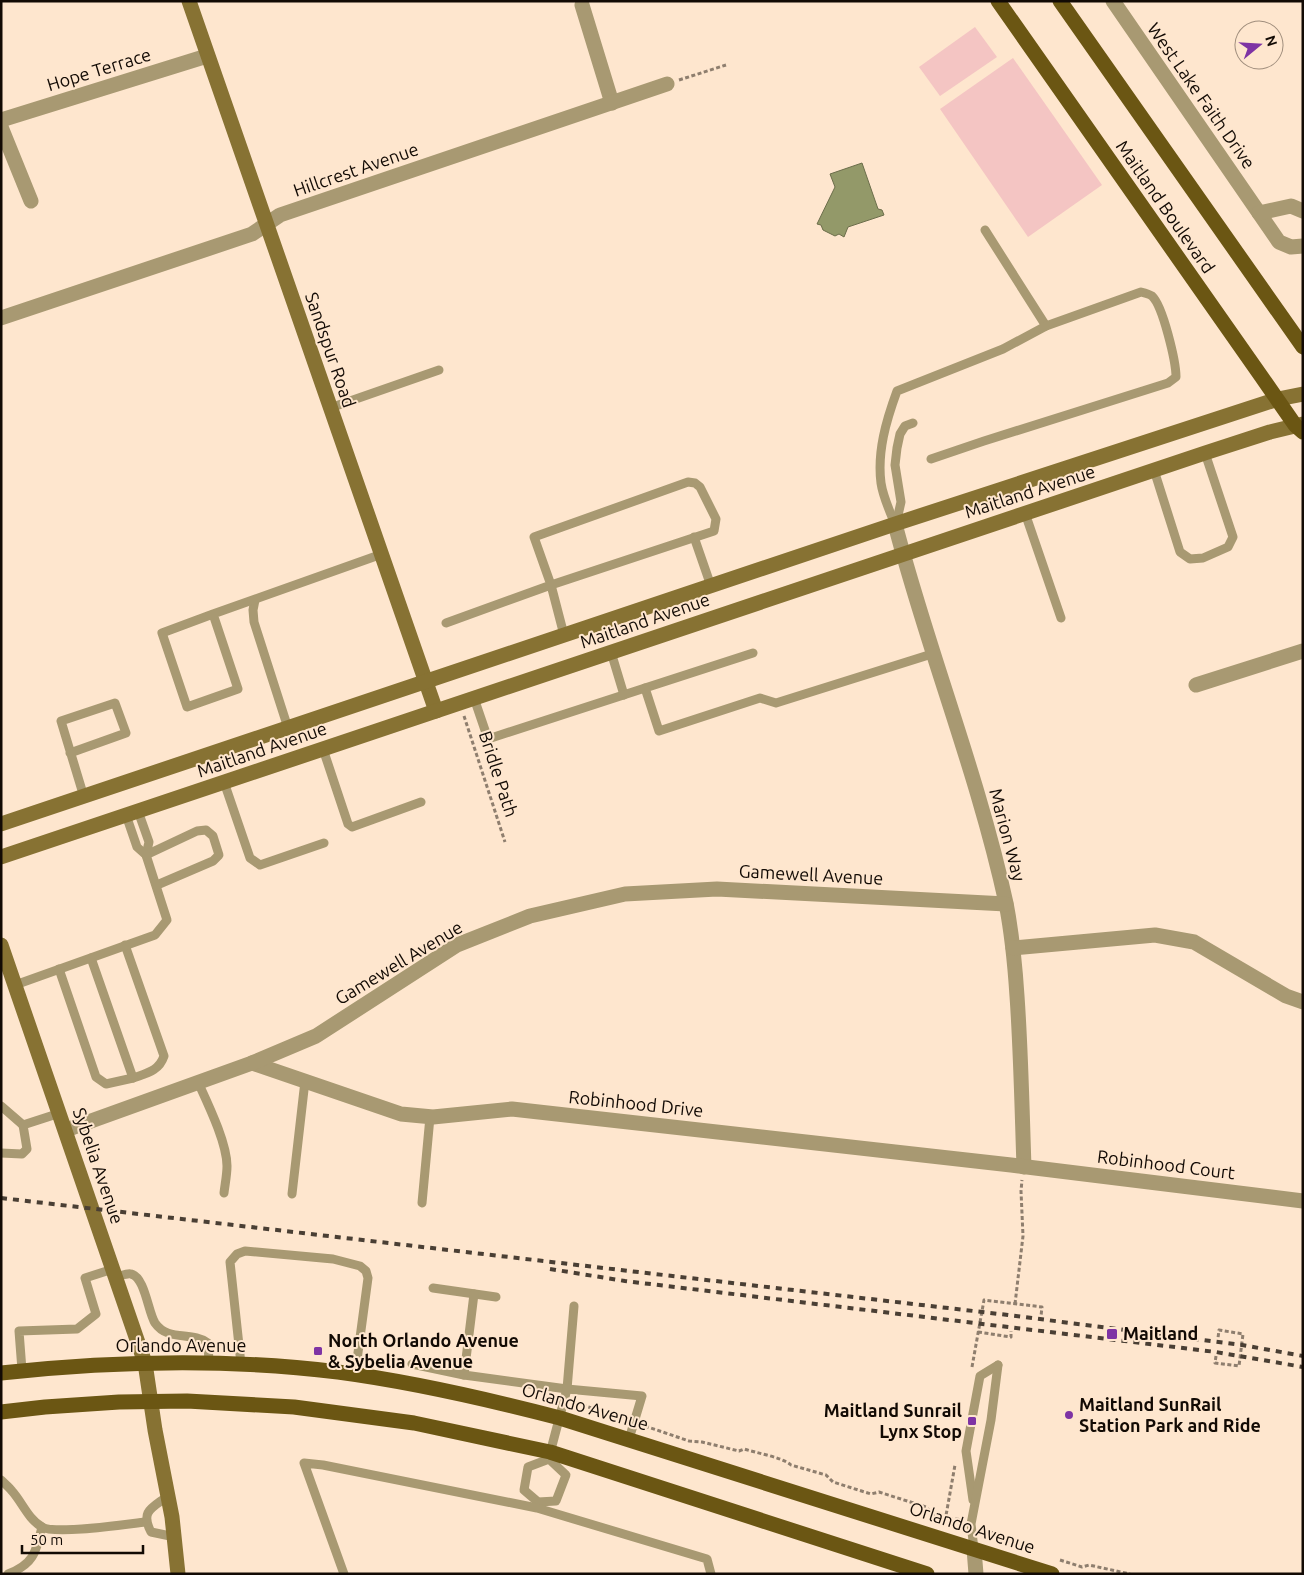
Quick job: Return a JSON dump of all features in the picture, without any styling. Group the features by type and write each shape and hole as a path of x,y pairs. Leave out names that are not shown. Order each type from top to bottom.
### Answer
{"main road":[{"name":"Sandspur Road","path":"188,1 436,711"},
{"name":"Maitland Boulevard","path":"998,1 1278,399 1300,427"},
{"name":"Maitland Boulevard","path":"1060,1 1303,347"},
{"name":"Maitland Avenue","path":"1,824 896,524 1278,399 1303,394"},
{"name":"Maitland Avenue","path":"1,857 1205,453 1300,427"},
{"name":"Sybelia Avenue","path":"1,945 145,1363 155,1430 168,1496 178,1574"},
{"name":"Orlando Avenue","path":"1,1372 145,1363 241,1364 355,1375 489,1399 629,1439 1052,1574"},
{"path":"1,1412 45,1407 151,1401 285,1406 414,1423 550,1456 927,1574"}],"street":[{"name":"West Lake Faith Drive","path":"1113,1 1279,242 1291,247 1303,246"},
{"path":"582,5 612,103"},
{"name":"Hope Terrace","path":"1,120 208,56"},
{"name":"Hillcrest Avenue","path":"1,318 252,234 280,215 667,84"},
{"path":"1,127 30,201"},
{"path":"1259,212 1291,206 1303,211"},
{"name":"Marion Way","path":"896,524 903,554 997,864 1006,904 1014,948 1022,1062 1024,1167"},
{"path":"1196,685 1303,651"},
{"name":"Gamewell Avenue","path":"66,1130 252,1063 316,1036 457,945 530,916 624,894 717,888 1006,904"},
{"path":"1014,948 1155,936 1194,942 1286,996 1303,1002"},
{"name":"Robinhood Drive","path":"252,1063 401,1114 430,1117 512,1109 1024,1167"},
{"name":"Robinhood Court","path":"1024,1167 1303,1201"},
{"path":"974,1549 976,1574"}],"lane":[{"path":"985,230 1046,326"},
{"path":"896,524 882,484 881,459 886,423 897,391 1003,349 1046,326 1141,292 1151,295 1158,304 1164,318 1176,367 1176,377 1168,383 931,459"},
{"path":"330,408 439,370"},
{"path":"896,524 901,502 895,465 897,448 900,434 905,426 913,423"},
{"path":"1154,470 1180,552 1190,559 1203,558 1228,547 1233,537 1205,453"},
{"path":"446,623 551,586 714,531 716,519 700,487 695,483 688,482 534,537 551,586 564,636"},
{"path":"1025,513 1061,618"},
{"path":"694,537 711,586"},
{"path":"213,614 238,689 187,707 162,632 382,554"},
{"path":"255,600 253,610 254,622 288,728"},
{"path":"610,652 624,695"},
{"path":"474,698 488,739 753,653"},
{"path":"645,688 659,731 760,698 776,703 934,653"},
{"path":"70,753 126,733 115,703 60,721 70,753 84,797"},
{"path":"324,749 348,824 352,827 421,802"},
{"path":"224,782 250,858 260,865 324,843"},
{"path":"15,985 155,935 167,920 146,855 137,847 132,813"},
{"path":"132,813 149,842 146,855"},
{"path":"146,855 197,831 206,830 213,836 219,855 213,861 157,885"},
{"path":"58,969 96,1076 106,1084 134,1078 156,1070 162,1064 164,1056 125,945"},
{"path":"91,958 134,1078"},
{"path":"292,1194 305,1081"},
{"path":"198,1082 209,1106 226,1155 228,1166 224,1193"},
{"path":"1,1106 23,1126 26,1149 22,1154 1,1153"},
{"path":"23,1126 60,1113"},
{"path":"422,1203 430,1117"},
{"path":"241,1364 230,1262 238,1254 245,1252 333,1259 360,1266 366,1271 368,1278 355,1375"},
{"path":"22,1370 20,1331 77,1329 96,1314 85,1278 115,1273 134,1275 142,1285 155,1322 162,1330 175,1336 203,1339 208,1343 209,1363"},
{"path":"433,1288 496,1297"},
{"path":"464,1374 474,1294"},
{"path":"537,1505 524,1490 528,1467 550,1456 567,1389 574,1306"},
{"path":"416,1364 464,1374 567,1389 642,1396 629,1439"},
{"path":"974,1507 966,1451 980,1376 998,1365 991,1420 971,1524 974,1549"},
{"path":"537,1505 556,1501 566,1475 550,1456"},
{"path":"344,1574 304,1463 537,1505 707,1558 711,1574"},
{"path":"1,1480 13,1491 26,1510 42,1527 81,1529 146,1522"},
{"path":"168,1496 152,1507 147,1514 146,1522 151,1532 174,1537"},
{"path":"8,1574 21,1569 36,1552 42,1527"}],"path":[{"path":"667,84 726,64"},
{"name":"Bridle Path","path":"464,716 505,842"},
{"path":"1024,1167 1021,1191 1023,1236 1015,1304 1042,1307 1041,1316"},
{"path":"1216,1356 1215,1363 1239,1366 1243,1334 1219,1330 1218,1338"},
{"path":"978,1332 1011,1337 1012,1331"},
{"path":"388,1361 416,1364"},
{"path":"565,1399 689,1441 702,1442 739,1452 744,1449 761,1455 765,1454 788,1462 791,1465 826,1475 833,1482 871,1494 879,1492 926,1507 939,1520 945,1521 954,1518 990,1531 1004,1542"},
{"path":"1056,1559 1082,1567 1089,1565 1130,1574"}],"shaded area":[{"path":"975,27 997,57 940,96 919,67"},
{"path":"1013,58 1102,185 1028,237 940,109"},
{"path":"862,163 878,209 882,210 884,215 848,227 844,237 839,234 835,236 823,230 821,225 817,224 835,187 830,174"}],"railway":[{"path":"1,1198 1008,1315 1242,1345 1303,1356"},
{"path":"550,1269 625,1281 1216,1352 1303,1367"}],"place":[{"name":"Maitland","path":"1112,1334"},
{"name":"North Orlando Avenue & Sybelia Avenue","path":"318,1351"},
{"name":"Maitland SunRail Station Park and Ride","path":"1069,1415"},
{"name":"Maitland Sunrail Lynx Stop","path":"972,1421"}]}
